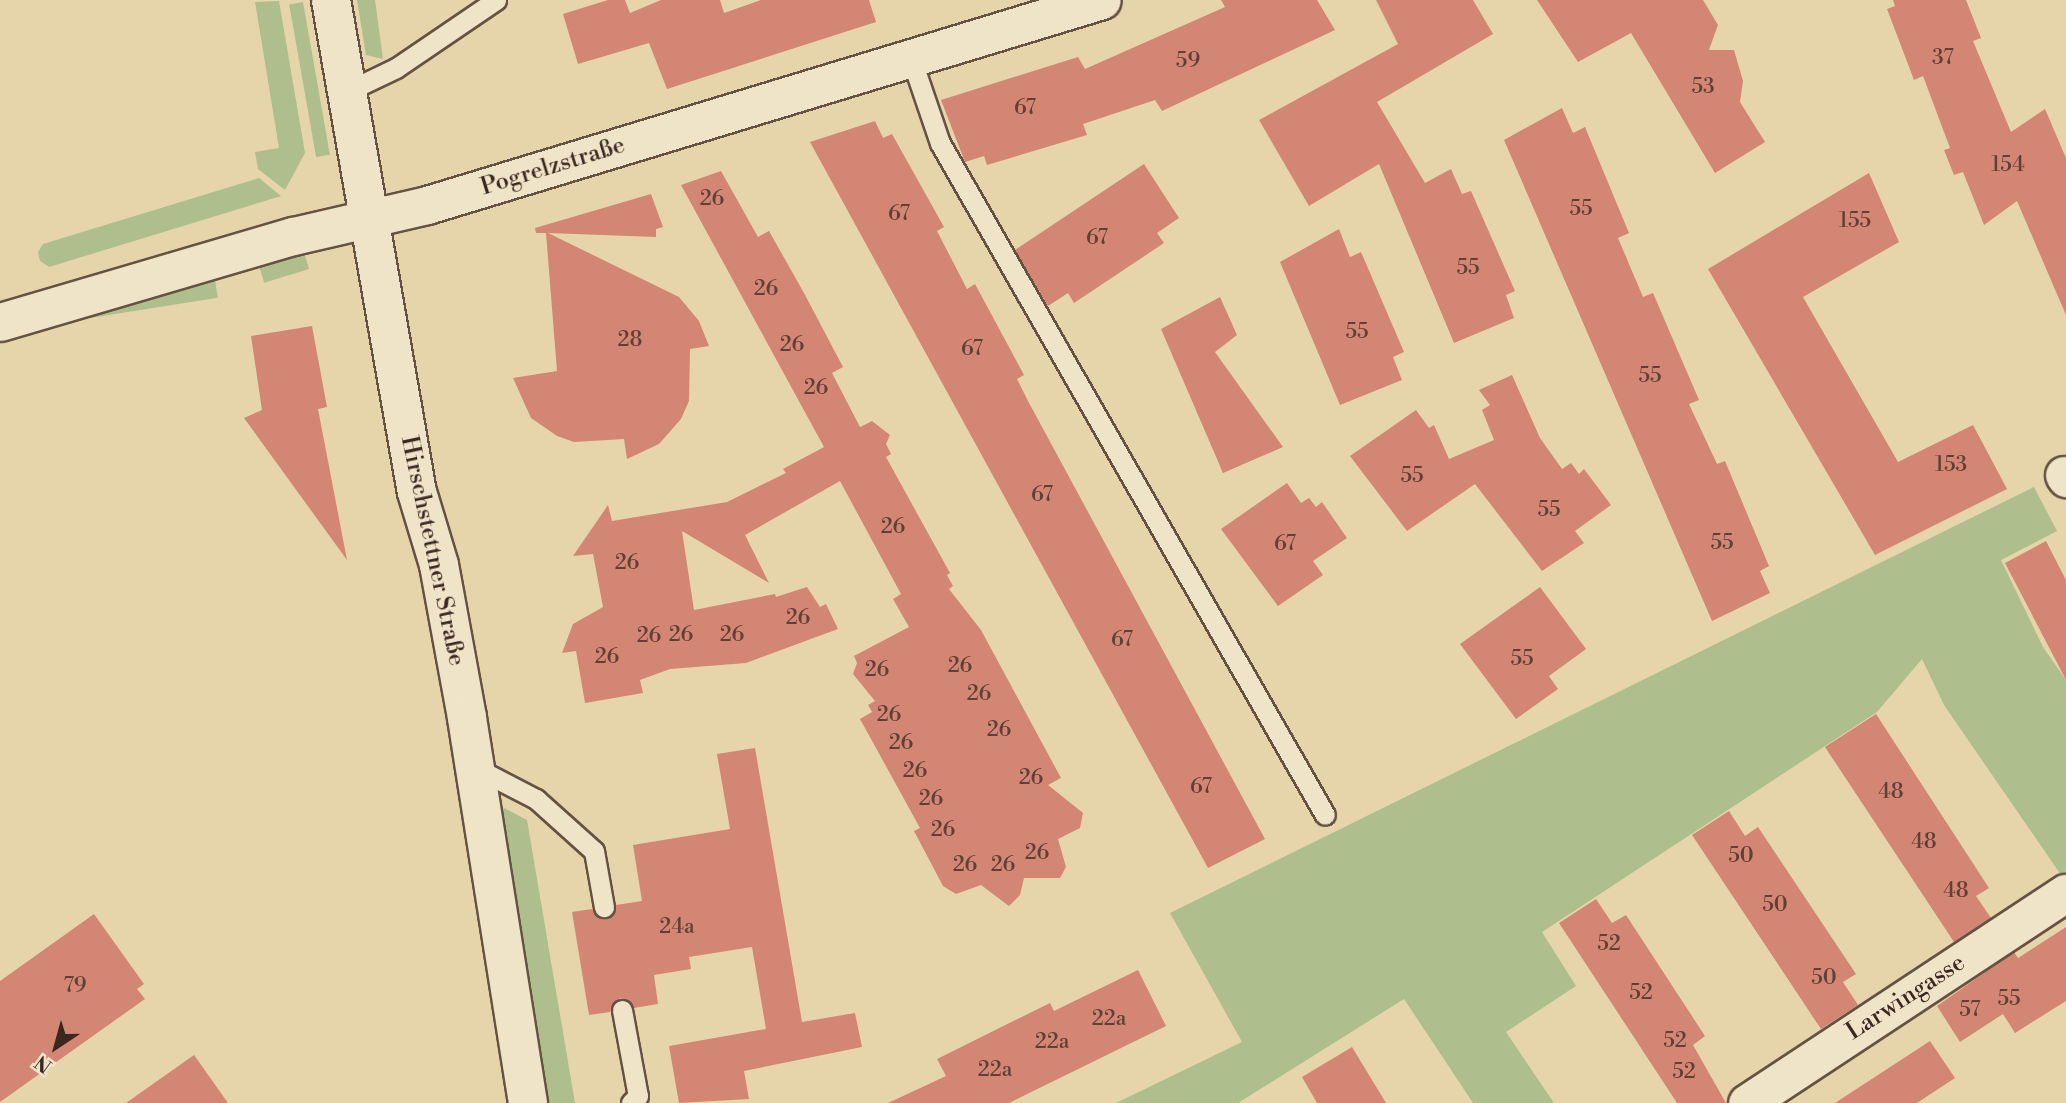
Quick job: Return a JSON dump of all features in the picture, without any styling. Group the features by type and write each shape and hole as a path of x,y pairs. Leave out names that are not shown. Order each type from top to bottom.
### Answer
{"main road":[{"name":"Hirschstettner Straße","path":"331,0 371,215 417,492 439,565 528,1103"}],"street":[{"name":"Pogrelzstraße","path":"0,322 371,215 435,203 911,55 1102,0"},
{"name":"Larwingasse","path":"1747,1103 2066,893"}],"lane":[{"path":"348,91 396,68 496,0"},
{"path":"911,55 940,143 1325,815"},
{"path":"474,766 536,799 594,851 604,907"},
{"path":"622,1010 638,1096 631,1103"}],"green space":[{"path":"357,0 375,0 383,59 366,55"},
{"path":"279,1 305,153 285,190 258,169 255,152 279,148 255,2"},
{"path":"303,2 330,155 316,157 289,4"},
{"path":"259,178 281,196 49,267 40,261 38,252 43,244"},
{"path":"303,249 309,269 264,283 258,263"},
{"path":"215,280 218,298 0,332 0,314"},
{"path":"2034,487 2057,531 2001,560 2043,647 2066,680 2066,871 2061,875 1944,705 1922,659 1877,712 1542,932 1576,986 1506,1032 1554,1103 1473,1103 1404,999 1238,1103 1116,1103 1242,1042 1170,913"},
{"path":"504,808 527,820 575,1103 546,1103 500,816"}],"building":[{"path":"608,0 625,0 630,13 661,0 720,0 724,13 761,0 869,0 876,22 667,89 649,43 578,64 563,14"},
{"path":"1221,0 1317,0 1335,30 1162,111 1155,100 1083,124 1087,135 987,165 984,156 965,162 941,100 1078,57 1085,69 1225,7"},
{"path":"1376,0 1473,0 1493,34 1377,102 1425,183 1451,169 1462,194 1471,191 1515,291 1506,295 1514,318 1454,343 1379,164 1309,206 1259,120 1398,44"},
{"path":"1537,0 1703,0 1718,25 1709,50 1734,50 1743,81 1740,102 1765,142 1715,173 1631,33 1578,62"},
{"path":"1893,0 1966,0 1981,38 1973,41 2011,132 2045,109 2066,158 2066,315 2017,201 1984,225 1963,172 1954,175 1944,150 1950,148 1923,76 1914,80 1887,9 1895,6"},
{"path":"1562,108 1573,133 1585,127 1629,233 1618,238 1643,297 1653,293 1699,400 1689,404 1717,464 1725,461 1769,566 1760,571 1770,593 1712,621 1504,140"},
{"path":"875,121 883,138 892,134 944,227 937,231 967,289 975,284 1024,375 1017,379 1028,401 1265,839 1208,868 810,142"},
{"path":"1144,164 1179,218 1157,233 1164,243 1074,303 1068,293 1048,306 1015,250"},
{"path":"721,171 758,237 769,231 804,293 843,367 832,373 860,427 872,421 890,435 886,444 891,454 886,457 950,573 947,575 953,586 949,589 981,630 1061,778 1048,785 1083,813 1080,828 1058,839 1066,867 1060,878 1024,878 1020,895 1009,906 981,885 956,894 943,886 914,831 920,828 860,719 872,712 868,705 875,701 853,674 857,663 854,656 909,627 893,599 901,594 840,481 745,535 769,583 682,531 694,610 775,594 776,597 807,587 820,607 826,604 838,629 746,663 670,669 640,680 643,693 585,703 576,651 562,653 573,624 603,607 593,554 573,556 608,505 612,521 727,502 786,473 783,469 824,447 681,185"},
{"path":"1869,173 1899,242 1803,297 1898,462 1973,425 2007,489 1875,555 1708,269"},
{"path":"651,194 663,227 656,229 656,237 548,233 679,297 699,321 709,346 690,349 689,401 681,419 659,444 627,459 624,439 574,442 557,436 531,418 513,378 557,371 546,233 536,233 535,228"},
{"path":"1339,229 1350,257 1361,252 1404,352 1393,357 1402,380 1340,405 1280,262"},
{"path":"1220,297 1237,335 1215,352 1283,447 1223,473 1161,329"},
{"path":"312,326 327,407 318,409 347,560 244,418 262,410 251,336"},
{"path":"1512,375 1540,438 1562,469 1571,463 1579,474 1584,469 1611,505 1575,531 1584,543 1542,571 1475,484 1407,531 1350,456 1416,410 1429,428 1434,425 1449,459 1494,440 1482,410 1490,405 1479,390"},
{"path":"1287,483 1301,503 1309,498 1316,507 1322,502 1347,538 1313,561 1323,575 1278,606 1221,529"},
{"path":"2046,541 2066,580 2066,680 2005,563"},
{"path":"1540,587 1586,649 1549,676 1558,689 1516,719 1460,644"},
{"path":"1876,714 1989,888 1976,896 1991,918 1954,942 1825,747"},
{"path":"755,748 802,1022 855,1013 862,1047 744,1071 749,1099 679,1103 669,1046 766,1029 752,947 689,957 691,969 654,975 658,1004 634,1008 620,998 610,1012 589,1015 572,912 592,909 605,919 616,905 642,901 633,845 730,829 717,754"},
{"path":"1729,811 1745,836 1758,827 1856,974 1843,982 1858,1005 1821,1029 1692,835"},
{"path":"1596,899 1612,923 1626,915 1705,1036 1693,1045 1726,1103 1677,1103 1559,923"},
{"path":"94,914 144,984 137,989 145,999 0,1102 0,981"},
{"path":"2066,927 2066,1001 2015,1033 2003,1014 1960,1042 1937,1006 2014,952 2018,958"},
{"path":"1138,970 1166,1026 1009,1103 888,1103 946,1076 937,1059 1050,1003 1054,1011"},
{"path":"1930,1041 1955,1078 1917,1103 1835,1103"},
{"path":"1352,1047 1386,1103 1317,1103 1302,1077"},
{"path":"194,1055 228,1103 126,1103"}]}
